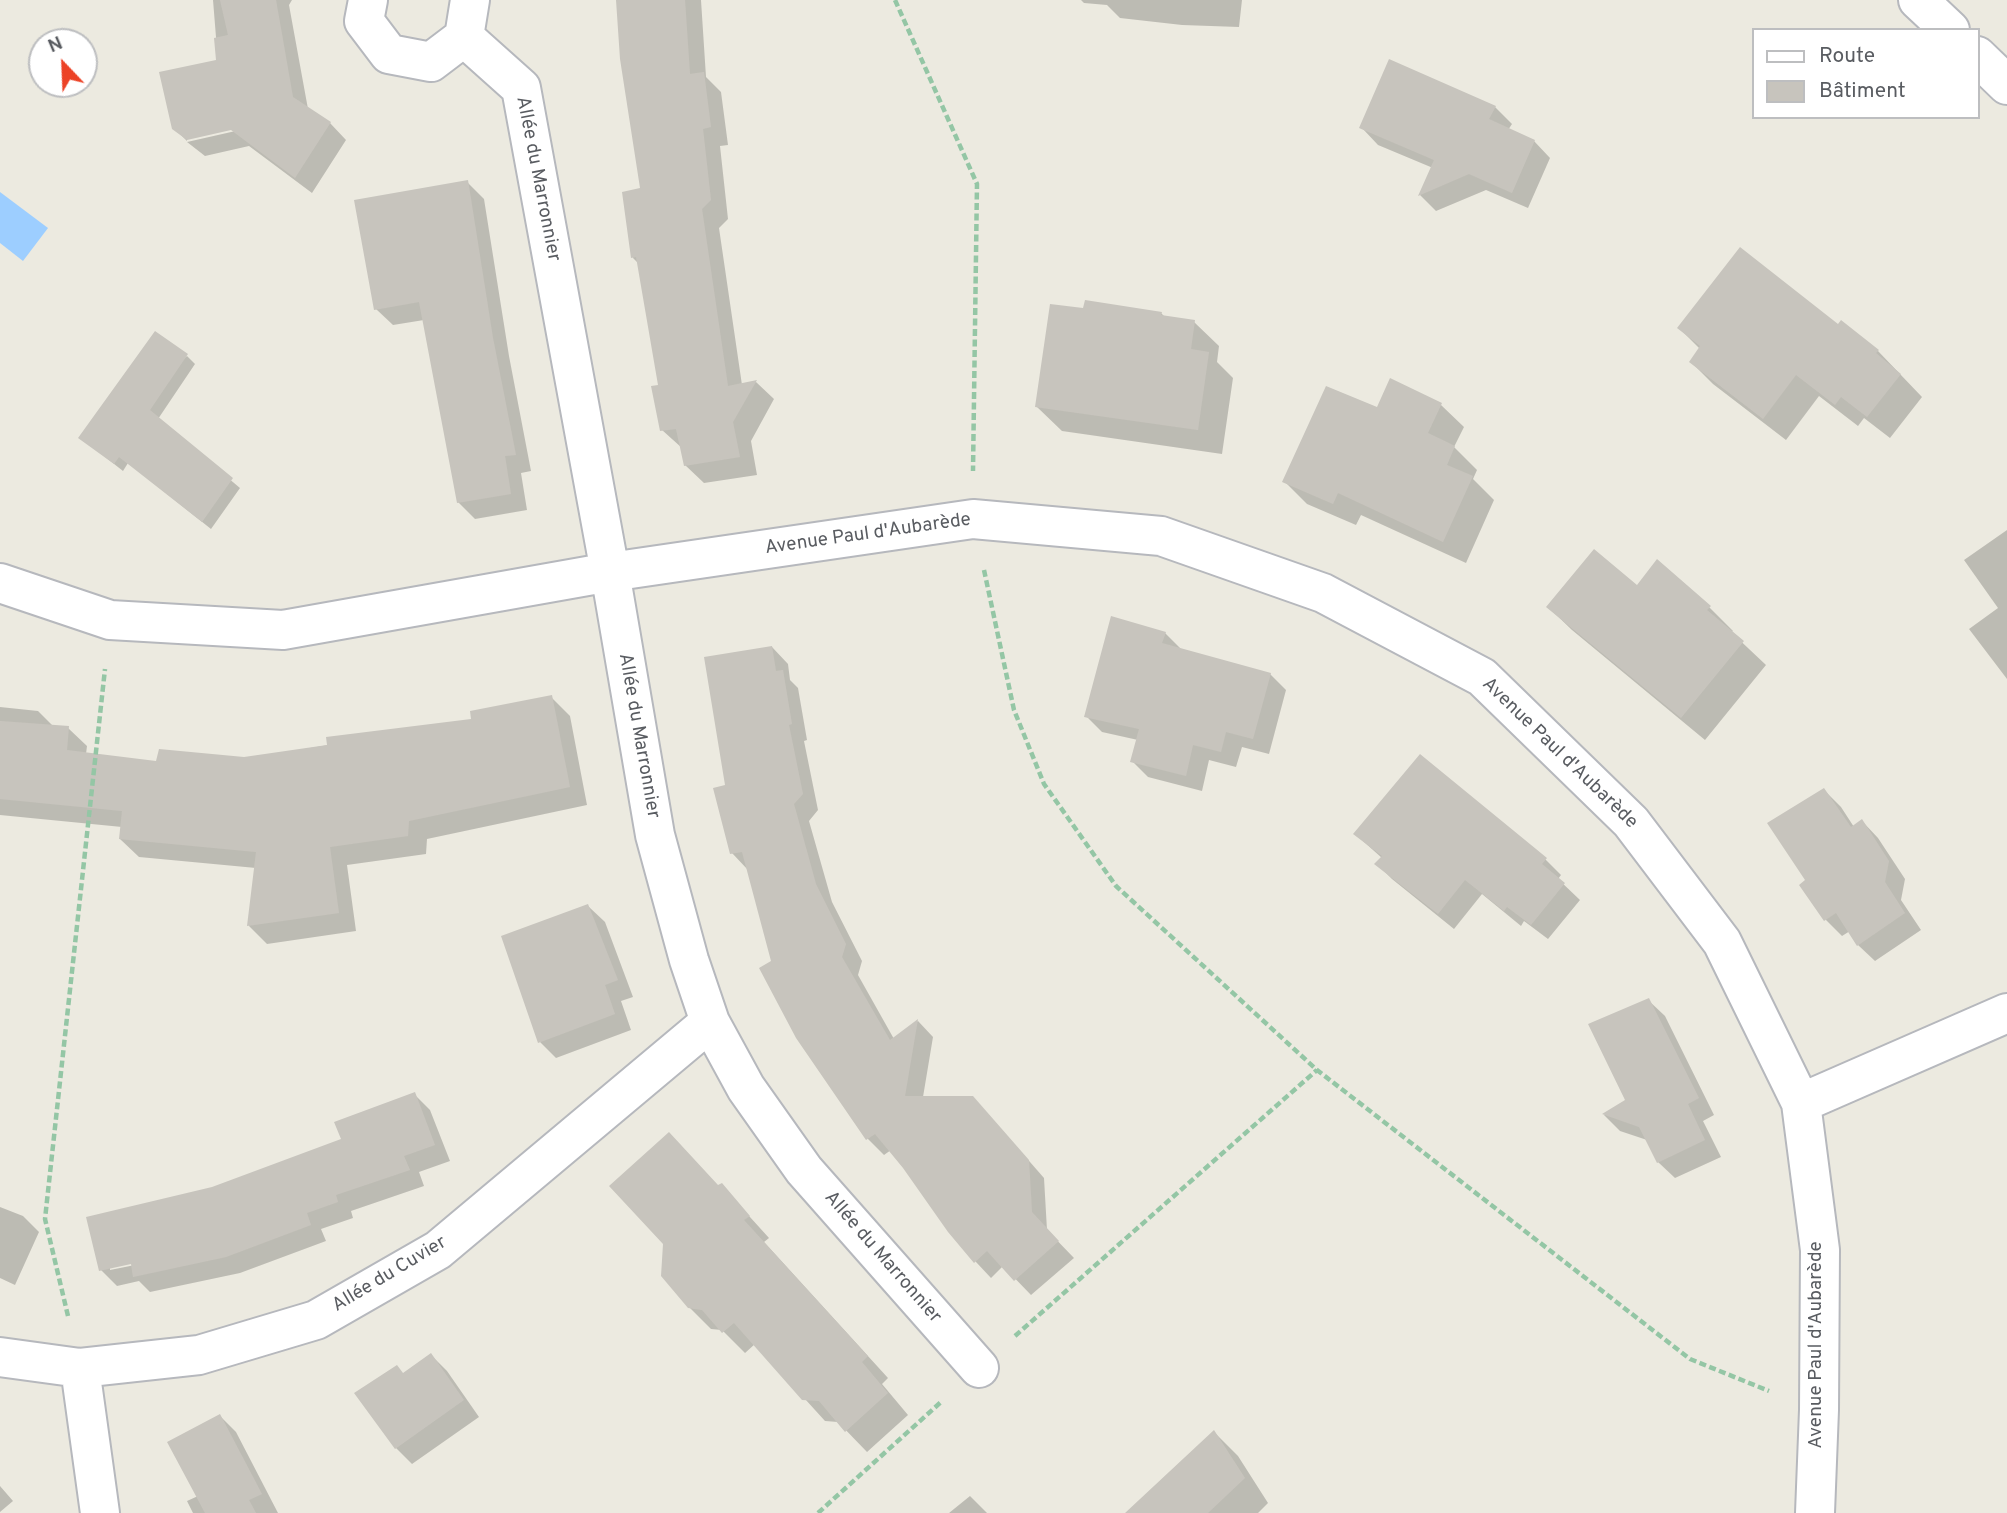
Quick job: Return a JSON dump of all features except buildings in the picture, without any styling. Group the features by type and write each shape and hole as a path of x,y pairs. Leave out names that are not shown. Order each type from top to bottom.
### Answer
{"street":[{"path":"368,0 364,21 389,54 431,62 464,37 470,0"},
{"path":"1918,0 1948,28"},
{"name":"Allée du Marronnier","path":"464,37 520,88 610,572 655,835 689,960 710,1022 746,1088 804,1170 979,1368"},
{"path":"1979,58 2007,85"},
{"name":"Avenue Paul d'Aubarède","path":"0,583 110,620 283,630 610,572 972,519 1161,536 1323,593 1482,677 1631,822 1722,942 1801,1104 1820,1250 1815,1513"},
{"path":"1801,1104 2007,1013"},
{"name":"Allée du Cuvier","path":"0,1357 80,1368 199,1355 316,1320 438,1250 710,1022"},
{"path":"80,1368 100,1513"}],"path":[{"path":"895,0 977,184 972,519 1014,710 1044,784 1116,886 1317,1070 1690,1359 1819,1410"},
{"path":"80,1368 45,1219 110,620"},
{"path":"818,1513 1317,1070"}],"water":[{"path":"0,192 48,228 23,261 0,243"}]}
